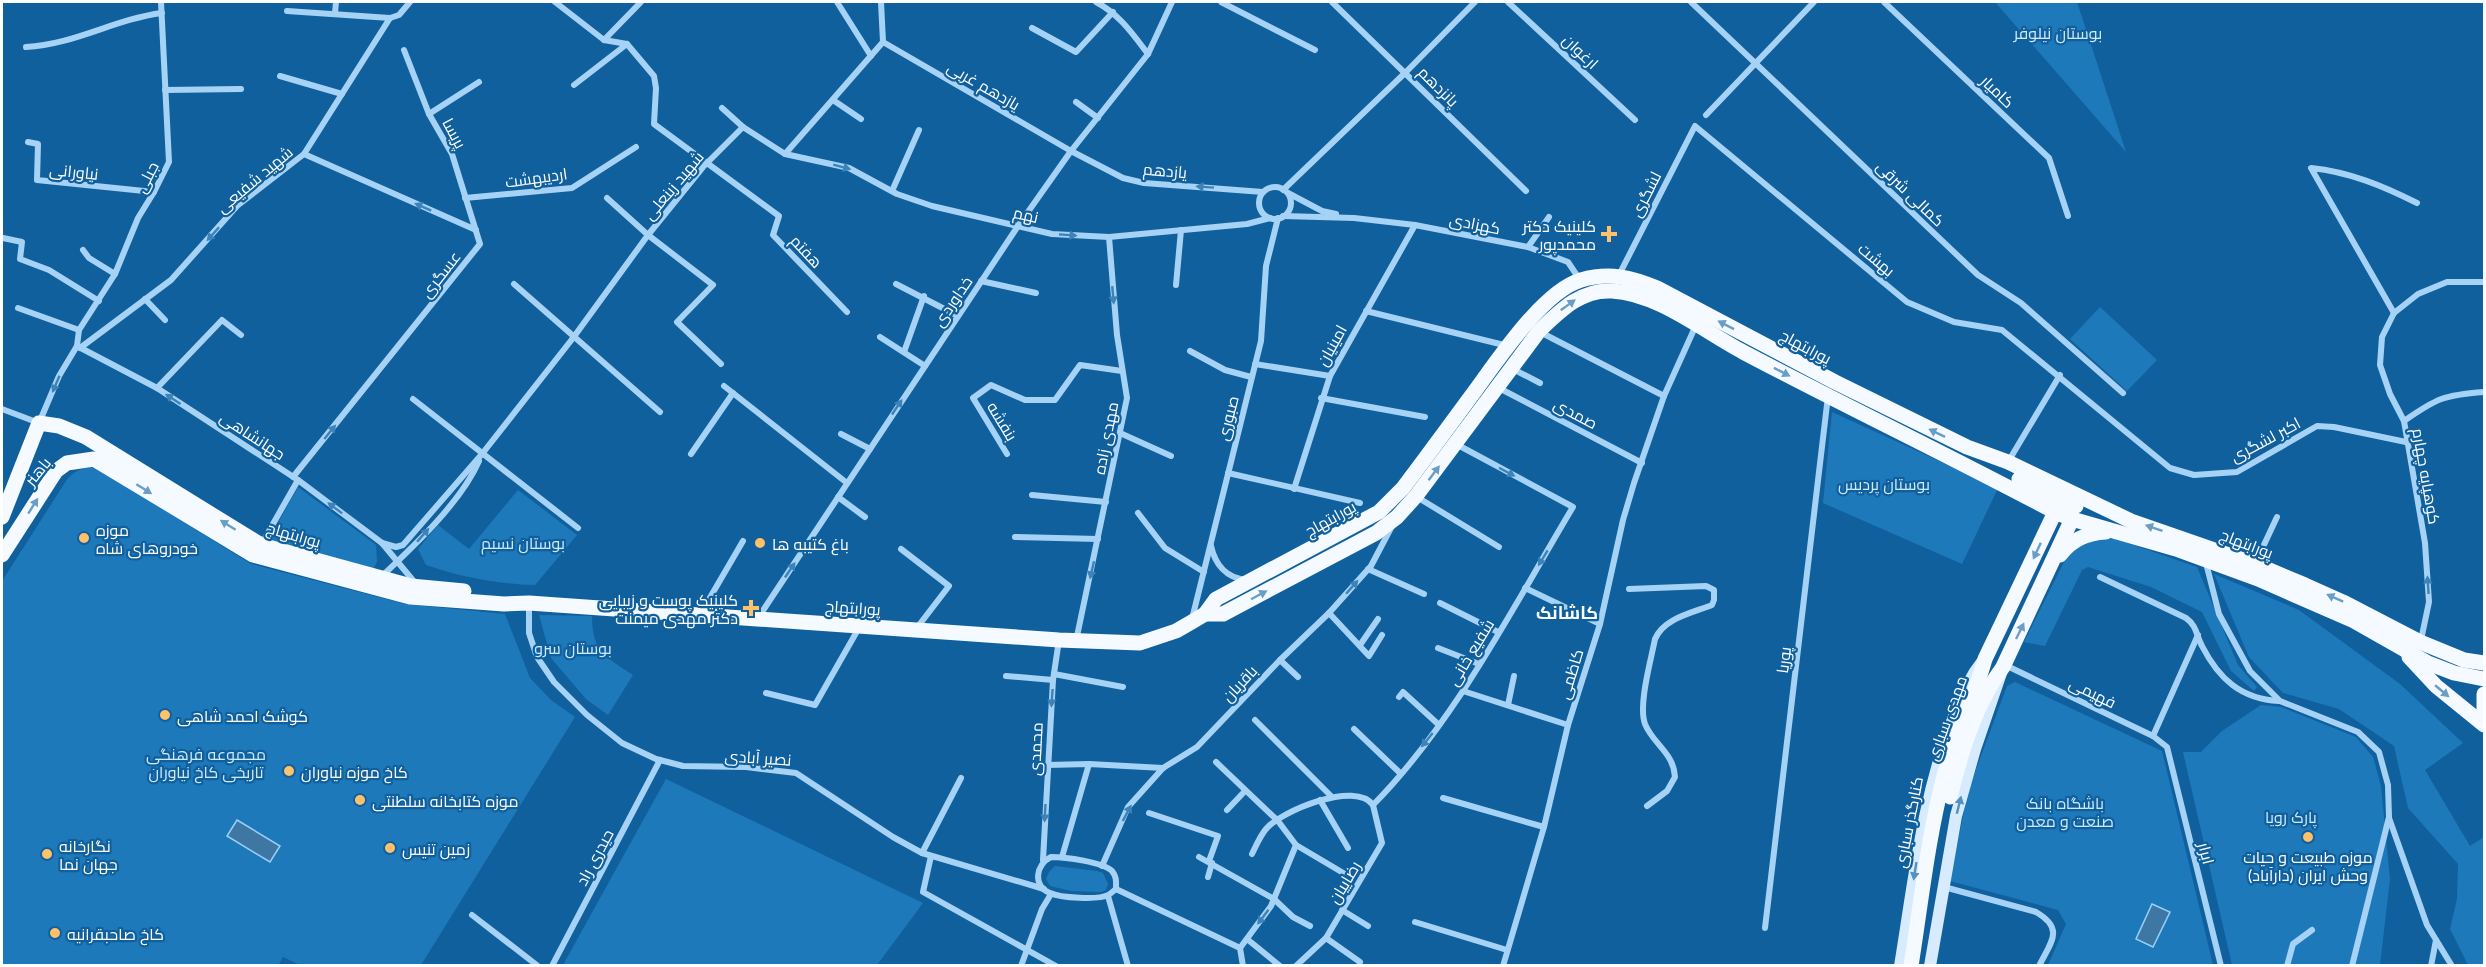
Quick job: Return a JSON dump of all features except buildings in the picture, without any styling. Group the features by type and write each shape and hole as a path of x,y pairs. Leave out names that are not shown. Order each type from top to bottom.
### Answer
{"main road":[{"name":"پورابتهاج","path":"39,423 58,426 86,437 261,545 379,582 410,597 701,614 1059,640 1140,643 1176,631 1205,614 1216,599 1359,524 1389,504 1508,346 1546,303 1580,280 1619,275 1657,288 1749,336 1832,389 2061,508 2072,519 2125,526 2255,564 2343,602 2421,642 2464,660 2484,663"},
{"name":"پورابتهاج","path":"1205,614 1223,614 1376,532 1397,517 1416,496 1539,331 1577,298 1611,291 1647,298 1741,351 1967,447 2008,462 2125,526 2321,605 2354,621 2404,651 2454,673 2484,679"},
{"path":"1741,351 1749,336"},
{"name":"باهنر","path":"2,517 39,423"},
{"path":"1967,447 2061,508 2099,514 2125,526"},
{"name":"پورابتهاج","path":"94,459 253,555 379,582 503,594 529,603"},
{"name":"باهنر","path":"2,555 56,471 67,463 94,459"},
{"name":"مهدی سباری","path":"1911,966 1944,777 1954,742 1979,681 1985,659 2061,508"},
{"path":"1920,966 1954,780 1968,738 1989,686 2003,666 2072,519"},
{"path":"2050,567 2066,548 2086,534 2125,526"},
{"path":"2013,600 2031,609"},
{"path":"2403,634 2410,644 2404,651 2436,686 2484,725"},
{"name":"کنارگذر سباری","path":"1900,966 1925,814 1934,774 1970,677 1985,659"},
{"path":"1930,966 1956,816 2003,666"},
{"path":"2484,694 2484,710"}],"street":[{"name":"جبلی","path":"78,347 79,330 115,274 138,218 169,162 161,2"},
{"path":"335,13 336,2"},
{"name":"شهید شفیعی","path":"78,347 171,280 237,206 304,154 390,18 399,15 410,2"},
{"path":"555,2 604,40 627,44 654,76 656,88 654,124 707,162"},
{"path":"604,40 640,2"},
{"path":"837,2 871,56"},
{"path":"722,108 743,128 785,154 883,42 881,2"},
{"path":"1096,2 1124,22 1148,54"},
{"name":"خداوردی","path":"757,619 1018,226 1071,151 1148,54 1172,2"},
{"path":"1221,2 1315,50"},
{"name":"پانزدهم","path":"1332,2 1526,191"},
{"path":"1285,191 1475,2"},
{"name":"ارغوان","path":"1508,2 1635,120"},
{"name":"کمالی شرقی","path":"1691,2 1978,275 2021,303 2123,393"},
{"path":"1706,115 1814,2"},
{"name":"کامیار","path":"1884,2 2049,158 2068,216"},
{"path":"287,11 390,18"},
{"path":"1032,28 1076,52 1113,12"},
{"path":"26,47 51,46 136,16 162,13"},
{"name":"یازدهم غربی","path":"883,42 1071,151"},
{"path":"573,85 627,44"},
{"name":"پریسا","path":"404,50 429,114 452,154 477,230"},
{"path":"280,76 342,94"},
{"path":"429,114 479,82"},
{"path":"165,90 242,88"},
{"path":"833,100 861,119"},
{"path":"1076,102 1098,118"},
{"name":"لشگری","path":"1619,275 1695,126"},
{"name":"بهشت","path":"1695,126 1907,302 1954,322 2002,330 2060,375"},
{"name":"شهید زینعلی","path":"382,543 396,547 408,541 483,454 573,338 648,235 707,162 743,128"},
{"path":"892,191 919,130"},
{"name":"نیاورانی","path":"28,142 39,146 37,180 154,192"},
{"name":"اردیبهشت","path":"465,198 572,188 636,147"},
{"name":"یازدهم","path":"1071,151 1123,178 1144,183 1263,192"},
{"path":"304,154 477,230"},
{"name":"نهم","path":"785,154 849,168 892,191 932,206 1052,234 1108,237 1247,224 1270,218"},
{"name":"هفتم","path":"707,162 779,216 773,235 847,312"},
{"path":"2394,313 2311,168 2338,170 2380,185 2417,203"},
{"path":"1273,187 1285,191 1290,198 1290,208 1280,217 1270,218 1259,206 1263,192 1273,187"},
{"name":"کهزادی","path":"1285,191 1322,211 1354,218"},
{"path":"607,198 648,235 713,285 677,322 721,364"},
{"name":"کهزادی","path":"1280,217 1354,218 1415,225 1528,247 1568,262 1580,280"},
{"name":"صبوری","path":"1190,623 1261,341 1266,266 1280,217"},
{"path":"1528,247 1549,217"},
{"name":"امینیان","path":"1294,489 1321,398 1330,376 1415,225"},
{"name":"عسگری","path":"261,545 296,479 480,244 477,230"},
{"path":"1176,285 1181,230"},
{"name":"مهدی زاده","path":"1076,641 1127,398 1117,335 1108,237"},
{"path":"3,238 22,242 20,259 49,270 99,301"},
{"path":"83,250 89,258 115,274"},
{"path":"981,281 1036,293"},
{"name":"کوهپایه چهارم","path":"2421,642 2429,602 2425,543 2404,421 2390,394 2380,365 2382,337 2394,313 2418,294 2447,282 2484,282"},
{"path":"514,284 660,412"},
{"path":"896,284 924,296 958,316"},
{"path":"904,352 924,296"},
{"path":"145,299 165,320"},
{"path":"18,308 79,330"},
{"path":"1366,311 1508,346"},
{"path":"157,388 222,320 241,335"},
{"name":"کاظمی","path":"1503,966 1544,827 1568,725 1600,624 1623,520 1664,396 1696,326"},
{"path":"1539,331 1664,396"},
{"path":"880,337 925,366"},
{"path":"2,409 39,423 59,376 78,347"},
{"name":"جهانشاهی","path":"78,347 157,388 296,479 382,543 396,563 418,586"},
{"path":"1190,351 1225,370 1251,377"},
{"path":"1255,364 1330,376"},
{"name":"بنفشه","path":"1007,454 973,398 990,385 1025,399 1055,399 1080,365 1122,371"},
{"path":"1511,368 1540,383"},
{"path":"2008,462 2060,375"},
{"name":"اکبر لشگری","path":"2060,375 2170,468 2194,475 2237,472 2318,426 2334,427 2406,442"},
{"path":"724,386 847,483"},
{"name":"صمدی","path":"1497,386 1642,463"},
{"name":"پوریا","path":"1765,928 1832,389"},
{"path":"2404,421 2435,400 2457,394 2484,392"},
{"path":"691,454 734,393"},
{"path":"1321,398 1425,417"},
{"path":"413,399 578,528"},
{"path":"1120,433 1172,456"},
{"path":"841,434 870,449"},
{"name":"شفیع خانی","path":"1375,803 1439,725 1463,691 1573,507 1455,444"},
{"name":"شهید زینعلی","path":"379,582 414,546 471,480 483,454"},
{"path":"1228,472 1360,503"},
{"path":"1032,495 1106,502"},
{"path":"1416,496 1499,547"},
{"path":"838,497 865,517"},
{"path":"1138,513 1165,548 1204,572"},
{"name":"باقریان","path":"1102,866 1128,807 1163,768 1197,747 1280,660 1329,613 1368,568 1397,517"},
{"path":"2255,564 2277,517"},
{"path":"1015,537 1098,539"},
{"path":"701,614 743,541"},
{"path":"1211,546 1214,560 1224,571 1240,579 1252,581"},
{"path":"901,549 949,586 916,630"},
{"path":"2205,559 2219,614 2250,671 2280,701"},
{"path":"1368,568 1424,594"},
{"path":"2100,577 2186,618 2195,625 2213,663 2228,683 2264,700 2280,701 2358,732 2379,752 2388,785 2389,817 2352,966"},
{"path":"1629,589 1706,586 1714,590 1715,594 1712,604 1668,623 1658,631 1654,639 1644,716 1649,730 1671,758 1675,777 1667,791 1647,806"},
{"path":"1525,588 1600,624"},
{"name":"نصیر آبادی","path":"529,603 529,633 537,657 554,682 587,715 622,744 660,760 683,766 746,767 796,773 893,837 922,852 1051,894"},
{"path":"1440,603 1498,632"},
{"path":"1329,613 1369,656 1382,635"},
{"path":"1360,645 1378,619"},
{"path":"766,693 815,705 861,626"},
{"path":"2153,736 2198,634"},
{"name":"محمدی","path":"1044,890 1038,877 1038,868 1043,860 1053,677 1059,640"},
{"path":"1438,648 1479,664"},
{"path":"1280,660 1298,677"},
{"name":"فهیمی","path":"2003,666 2153,736 2167,747"},
{"path":"1006,676 1053,677 1123,687"},
{"path":"1508,705 1514,676"},
{"path":"1463,691 1568,725"},
{"path":"1401,695 1439,725"},
{"path":"1255,720 1330,796"},
{"path":"1354,729 1400,773"},
{"name":"ابرار","path":"2167,747 2221,966"},
{"name":"حیدری راد","path":"552,966 660,760"},
{"path":"1216,762 1278,821 1296,845 1345,874"},
{"path":"1062,857 1089,764"},
{"path":"1047,765 1089,764 1163,768"},
{"path":"922,852 961,778"},
{"path":"1227,810 1245,791"},
{"path":"1252,854 1267,828 1320,800 1330,796 1360,797 1375,803"},
{"path":"1443,798 1544,827"},
{"path":"1320,800 1348,848"},
{"name":"رضاییان","path":"1296,966 1326,938 1382,843 1375,803"},
{"path":"1149,813 1218,836 1208,877"},
{"path":"2389,817 2427,925 2451,966"},
{"path":"1243,966 1240,948 1275,899 1296,845"},
{"path":"931,856 923,892 1027,952 1056,966"},
{"path":"1199,856 1275,899 1293,917 1310,926"},
{"path":"1021,966 1042,909 1051,894 1097,898 1108,896 1116,889 1116,877 1110,869 1062,857 1043,860"},
{"path":"1944,887 2036,912 2049,920 2054,930 2054,937 2039,966"},
{"path":"1116,889 1240,948"},
{"path":"1108,896 1128,966"},
{"path":"1342,910 1368,926"},
{"path":"472,915 537,966"},
{"path":"1415,922 1507,950"},
{"path":"2287,966 2293,944 2312,930"},
{"path":"1326,938 1360,962"},
{"path":"1247,939 1280,966"},
{"path":"2431,966 2436,939"}],"green space":[{"name":"بوستان نیلوفر","path":"1995,2 2077,2 2126,152"},
{"path":"2100,307 2157,360 2127,391 2070,339"},
{"name":"بوستان پردیس","path":"1832,412 1998,488 1962,564 1823,503"},
{"name":"مجموعه فرهنگی تاریخی کاخ نیاوران","path":"95,467 251,564 405,604 505,614 530,678 551,700 575,717 421,965 300,965 283,957 278,966 2,965 2,581 69,477 79,470"},
{"path":"298,487 376,545 377,562 373,569 268,541"},
{"name":"بوستان نسیم","path":"518,490 577,535 535,585 480,579 426,565 418,549 438,525 469,549"},
{"path":"2113,538 2197,567 2238,665 2257,687 2254,691 2231,671 2202,612 2151,587 2088,567 2082,570 2045,646 2024,642 2065,560 2080,541"},
{"path":"2214,574 2299,610 2400,684 2463,743 2425,770 2470,846 2484,837 2484,965 2468,965 2450,929 2457,899 2458,864 2408,808 2394,746 2339,709 2283,693 2249,657"},
{"name":"بوستان سرو","path":"539,615 592,616 595,638 602,652 633,675 608,715 586,699 551,658"},
{"name":"باشگاه بانک صنعت و معدن","path":"2015,682 2162,751 2213,965 2048,965 2066,924 2058,910 1950,881 1968,791 2007,686"},
{"name":"پارک رویا","path":"2261,705 2281,707 2356,737 2373,757 2381,786 2390,879 2380,965 2232,965 2183,752 2201,752 2222,731"},
{"path":"666,779 923,903 877,965 563,965"},
{"path":"1055,866 1103,873 1108,884 1106,890 1101,892 1071,891 1050,886 1046,879"}],"shaded area":[{"path":"237,820 280,846 270,862 227,836"},
{"path":"2152,904 2170,912 2153,947 2136,939"}],"place":[{"name":"کلینیک دکتر محمدپور","path":"1609,234"},
{"name":"موزه خودروهای شاه","path":"84,538"},
{"name":"باغ کتیبه ها","path":"760,543"},
{"name":"کلینیک پوست و زیبایی دکتر مهدی میمنت","path":"751,608"},
{"name":"کوشک احمد شاهی","path":"165,715"},
{"name":"کاخ موزه نیاوران","path":"289,771"},
{"name":"موزه کتابخانه سلطنتی","path":"360,800"},
{"name":"موزه طبیعت و حیات وحش ایران (دارآباد)","path":"2308,837"},
{"name":"زمین تنیس","path":"390,848"},
{"name":"نگارخانه جهان نما","path":"47,854"},
{"name":"کاخ صاحبقرانیه","path":"55,933"}],"district":[{"name":"کاشانک","path":"1567,612"}]}
